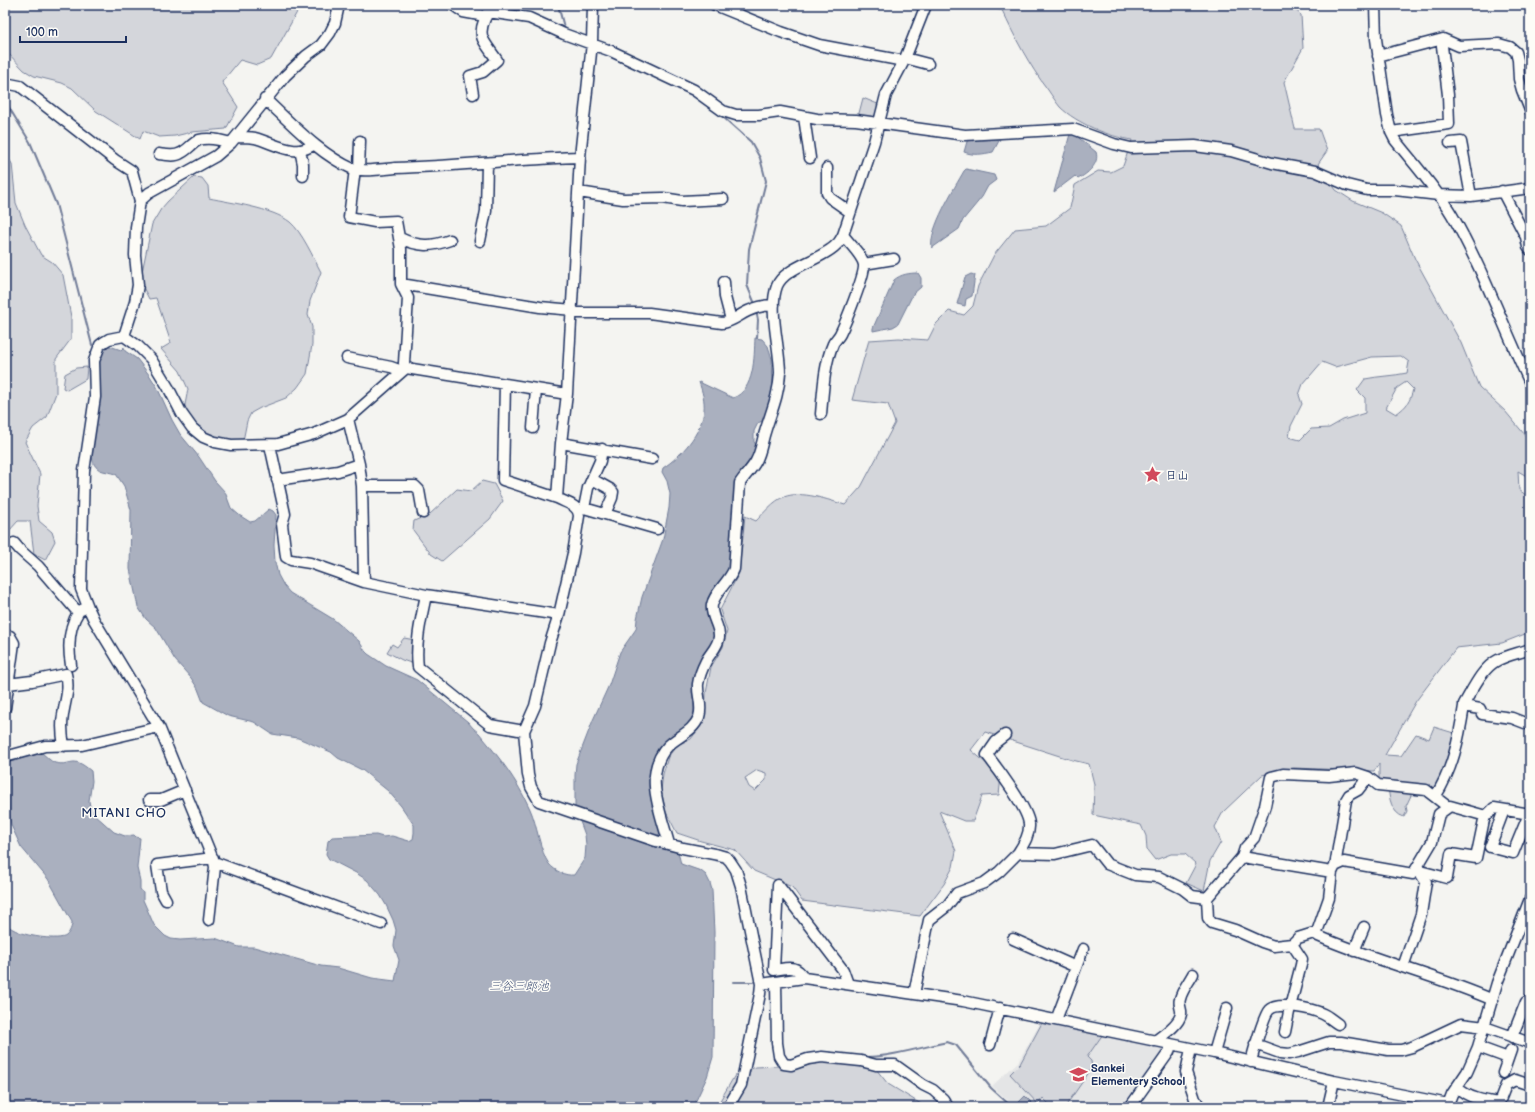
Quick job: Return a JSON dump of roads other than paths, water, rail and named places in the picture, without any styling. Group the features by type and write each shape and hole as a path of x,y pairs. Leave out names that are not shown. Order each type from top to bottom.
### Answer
{"street":[{"path":"140,201 149,193 216,156 234,140 265,99 285,76 320,45 330,33 335,23 339,5"},
{"path":"453,5 463,12 489,11 528,18 564,34 592,43 694,90 730,114 744,116 780,112 804,117 830,120 838,118 856,120 965,135 1025,133 1074,129 1124,147 1139,148 1195,146 1221,149 1272,163 1315,170 1347,185 1367,190 1396,190 1439,195 1471,196 1530,188"},
{"path":"557,498 561,443 567,394 573,311 580,158 592,43 593,5"},
{"path":"715,5 781,32 819,45 928,64"},
{"path":"669,844 655,790 654,775 661,756 668,746 690,730 699,717 701,702 698,685 706,661 715,649 719,637 712,611 713,600 731,576 734,569 740,483 752,467 759,454 779,388 779,359 774,305 777,284 782,278 794,270 831,250 837,245 861,182 880,123 886,95 904,60 926,5"},
{"path":"1376,5 1376,39 1378,56 1391,132 1395,140 1439,195 1452,215 1530,382"},
{"path":"473,94 470,76 483,72 497,60 483,40 482,33 489,11"},
{"path":"1378,56 1443,39 1459,46 1499,44 1510,47 1516,52 1520,84 1530,110"},
{"path":"1391,132 1449,124 1448,95 1442,46 1443,39"},
{"path":"5,83 20,86 115,160 132,171 140,201 136,227 135,254 138,285 135,302 124,336"},
{"path":"265,99 314,144 332,157 357,170 443,166 541,158 580,158"},
{"path":"804,117 810,158"},
{"path":"159,154 173,155 182,153 190,145 200,140 208,139 234,140 256,138 273,143 283,149 300,150 310,148 314,144"},
{"path":"209,920 215,867 185,790 159,727 84,609 81,589 84,471 95,397 94,361 98,349 104,342 109,339 124,336 138,346 151,359 182,414 192,428 203,437 215,442 231,445 278,444 314,434 348,419 371,401 404,370 408,298 401,284 400,238 396,221 375,222 349,217 360,141"},
{"path":"1450,143 1462,142 1471,196"},
{"path":"300,150 303,164 303,176"},
{"path":"480,241 486,211 487,163"},
{"path":"827,168 827,193 830,198 850,212"},
{"path":"1502,191 1526,237 1530,250"},
{"path":"579,192 624,198 663,198 682,201 724,199"},
{"path":"834,370 836,344 863,274 864,264 862,259 842,235"},
{"path":"400,238 412,244 434,245 450,240"},
{"path":"864,264 894,259"},
{"path":"724,282 725,297 731,320"},
{"path":"401,284 573,311 649,313 716,322 726,322 747,311 763,305 774,305"},
{"path":"822,414 829,355 833,343 839,335"},
{"path":"346,358 404,370 567,394"},
{"path":"505,384 503,480 557,498 582,509 657,528"},
{"path":"533,428 536,389"},
{"path":"348,419 359,464 362,486 364,582"},
{"path":"561,443 652,459"},
{"path":"270,445 285,514 282,524 286,557 291,560 310,563 364,582 426,595 559,615"},
{"path":"602,450 600,461 588,488 582,509 559,615 550,643 535,706 524,731 528,776 531,787 539,801 669,844 719,855 730,861 736,870 742,886 761,984 741,1085 728,1107"},
{"path":"277,480 338,471 359,464"},
{"path":"592,479 613,492 605,514"},
{"path":"362,486 415,486 419,490 423,512"},
{"path":"14,543 38,566 75,609 84,609"},
{"path":"426,595 417,642 416,655 418,667 490,725 524,731"},
{"path":"71,665 69,650 74,619 84,609"},
{"path":"5,708 14,643 10,636"},
{"path":"1464,704 1474,686 1488,667 1497,661 1530,649"},
{"path":"8,684 66,674 68,688 62,716 61,732 64,746"},
{"path":"1435,797 1447,774 1454,755 1460,734 1464,706 1480,710 1482,714 1512,718 1530,724"},
{"path":"5,757 45,746 82,745 159,727"},
{"path":"914,994 929,920 947,906 957,893 984,883 999,872 1018,853 1025,841 1029,826 1028,816 1000,772 987,755 996,742 1005,735"},
{"path":"1317,932 1298,938 1292,944 1274,946 1235,930 1212,923 1208,918 1208,898 1242,857 1245,848 1254,838 1265,806 1271,777 1283,774 1329,776 1356,774 1368,777 1378,785 1426,790 1448,807"},
{"path":"1368,777 1358,790 1349,795 1346,800 1329,898 1317,932 1318,936 1354,951 1470,990 1493,1000"},
{"path":"149,800 161,800 185,790"},
{"path":"1242,857 1333,869 1344,862 1413,874 1417,870 1432,842 1439,814 1450,806 1485,815"},
{"path":"1417,870 1447,878 1452,854 1476,858 1485,815 1494,808 1529,814 1513,853 1490,847 1504,810"},
{"path":"1018,853 1055,854 1092,845 1108,864 1135,875 1159,878 1184,889 1192,896 1208,898"},
{"path":"166,900 161,891 157,865 213,860 382,924"},
{"path":"1403,967 1420,914 1426,882 1417,870"},
{"path":"804,978 800,971 795,968 774,970 778,885 843,970 848,984"},
{"path":"761,984 804,978 1000,1008 1214,1053 1448,1106 1457,1087 1467,1072 1478,1047 1497,983 1530,900"},
{"path":"1354,951 1364,927"},
{"path":"1013,939 1076,967"},
{"path":"1285,1032 1290,1007 1302,965 1302,959 1292,944"},
{"path":"1056,1020 1083,949"},
{"path":"1155,1041 1179,1020 1181,1015 1179,1005 1180,1000 1193,974"},
{"path":"776,982 777,1043 779,1056 784,1064 791,1065 808,1059 822,1057 876,1065 895,1065 933,1090 943,1099 948,1107"},
{"path":"1512,1037 1528,1002 1516,998"},
{"path":"1251,1062 1268,1011 1271,1008 1279,1005 1300,1007 1322,1014 1338,1024"},
{"path":"990,1045 1000,1008"},
{"path":"1214,1053 1227,1008"},
{"path":"1256,1044 1280,1053 1289,1054 1330,1042 1341,1042 1388,1050 1401,1050 1412,1047 1461,1024 1485,1027 1530,1043"},
{"path":"1130,1107 1169,1052 1171,1044"},
{"path":"1478,1047 1510,1054 1503,1073"},
{"path":"1191,1049 1186,1072 1195,1099 1200,1107"},
{"path":"1457,1087 1463,1094 1499,1103 1506,1085 1515,1080 1530,1085"},
{"path":"1328,1107 1334,1081"}],"water":[{"path":"1070,134 1074,134 1096,152 1096,161 1092,168 1085,174 1078,179 1075,176 1054,192"},
{"path":"968,138 1000,139 993,152 975,154 964,152"},
{"path":"966,169 994,175 996,180 988,186 982,197 963,220 959,229 932,248 932,240 938,220"},
{"path":"918,273 921,278 921,287 913,294 898,324 893,327 873,331 894,280 906,274"},
{"path":"971,274 975,275 972,296 966,299 965,306 957,304 965,277"},
{"name":"三谷三郎池","path":"755,338 762,339 768,346 772,359 773,385 767,414 762,421 758,423 754,431 754,442 757,446 755,454 741,471 735,485 729,569 709,596 707,603 707,615 715,635 708,651 703,655 694,679 692,692 694,711 692,719 651,772 650,785 661,832 656,837 657,842 663,849 678,852 681,864 701,871 706,875 712,890 714,932 713,1057 707,1077 693,1107 5,1107 5,924 23,934 57,938 66,936 69,933 72,922 48,879 21,847 11,825 5,784 5,762 42,753 55,763 65,764 76,762 91,771 92,781 89,801 94,814 114,832 125,836 134,835 140,838 137,868 140,889 143,893 143,900 154,925 165,936 171,939 180,940 215,938 239,947 254,947 321,966 338,968 372,978 395,981 399,960 394,946 396,930 393,920 380,895 367,880 329,859 326,854 328,841 332,837 376,835 383,837 392,836 409,841 413,839 414,825 401,806 388,791 362,770 338,758 331,752 298,738 272,734 254,722 228,716 203,702 198,689 191,678 175,660 156,628 146,619 138,607 130,569 131,510 124,486 116,474 100,470 96,467 92,458 92,447 95,431 93,428 99,407 99,376 95,356 107,345 121,350 124,347 125,351 137,359 157,387 180,434 225,492 231,508 250,522 255,521 269,509 276,515 274,545 275,562 278,575 284,586 290,593 333,619 359,641 368,654 386,666 417,680 468,722 494,751 525,798 532,815 543,852 549,864 560,872 567,875 574,875 585,858 586,845 585,835 575,808 576,764 593,720 609,685 620,652 636,629 642,597 663,539 670,494 667,481 662,472 663,468 677,457 690,443 699,427 704,406 699,382 733,398 746,388 752,372"},
{"path":"1025,1096 1036,1107 1023,1107 1019,1102"}],"waterway":[{"path":"558,5 565,31"},
{"path":"5,101 30,142 56,204 92,345"},
{"path":"723,117 751,142 760,158 766,181 749,249 747,285 755,304"},
{"path":"756,310 758,320 757,338"},
{"path":"733,982 753,982"},
{"path":"863,1057 893,1054 947,1042 956,1045 991,1088 1012,1107"}],"place":[{"name":"日山","path":"1153,475"},
{"name":"Sankei Elementery School","path":"1078,1074"}],"district":[{"name":"MITANI CHO","path":"124,812"}]}
